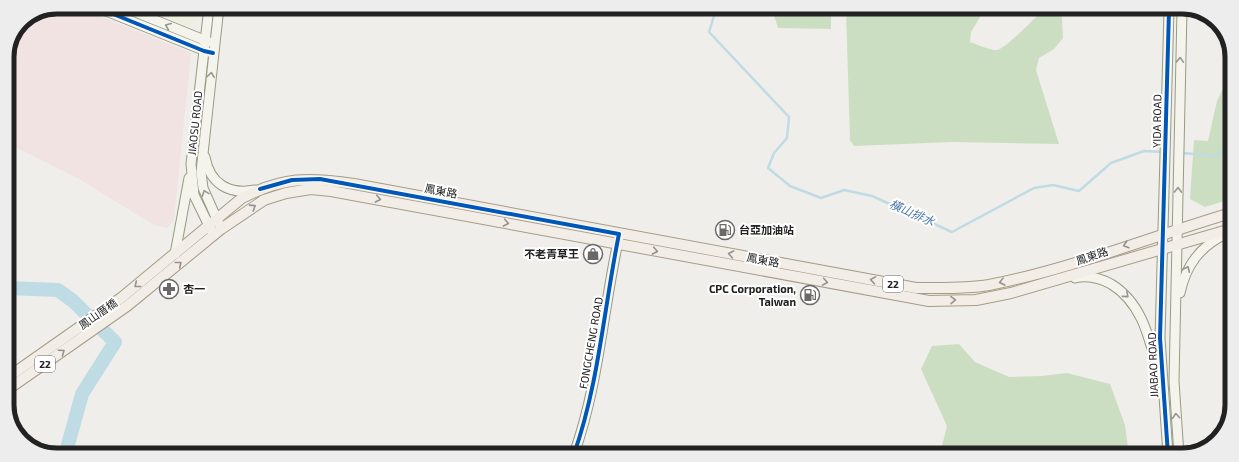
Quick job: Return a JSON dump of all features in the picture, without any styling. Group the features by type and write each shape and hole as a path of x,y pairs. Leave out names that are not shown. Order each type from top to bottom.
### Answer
{"main road":[{"name":"鳳東路","path":"121,298 242,198 260,189 292,180 320,179 916,288 957,288 988,285 1043,272 1177,229"},
{"name":"鳳東路","path":"127,306 217,232 264,200 286,193 310,189 331,191 929,301 976,300 1050,283 1177,245"},
{"name":"22","path":"1177,229 1225,215"},
{"name":"22","path":"1177,245 1225,232"},
{"path":"797,277 799,266"},
{"path":"846,286 848,276"},
{"name":"鳳山厝橋","path":"79,333 121,298"},
{"name":"鳳山厝橋","path":"79,333 127,306"},
{"name":"22","path":"14,374 79,333"},
{"name":"22","path":"14,384 79,333"}],"street":[{"path":"113,14 204,51 213,53"},
{"path":"140,14 204,41 214,42"},
{"name":"JIAOSU ROAD","path":"208,14 191,164 194,195 217,232"},
{"name":"JIAOSU ROAD","path":"212,222 201,180 203,142 218,14"},
{"name":"YIDA ROAD","path":"1163,249 1169,14"},
{"name":"YIDA ROAD","path":"1177,245 1182,14"},
{"path":"203,142 207,168 217,182 236,191 245,192 260,189"},
{"path":"175,254 191,164"},
{"path":"1175,320 1182,281 1192,258 1215,239 1225,233"},
{"name":"FONGCHENG ROAD","path":"576,448 585,422 592,391 619,234"},
{"name":"JIABAO ROAD","path":"1177,245 1174,381 1179,448"},
{"name":"JIABAO ROAD","path":"1163,249 1160,338 1162,387 1167,448"},
{"path":"1050,283 1083,276 1092,277 1108,282 1124,293 1131,300 1141,316 1162,387"}],"shaded area":[{"path":"57,14 95,14 191,53 174,220 167,228 154,225 79,179 14,146 14,57 17,41 21,33 33,21 41,17"}],"green space":[{"path":"160,14 198,14 197,21 188,26"},
{"path":"774,14 831,14 831,29 778,28"},
{"path":"846,14 982,14 971,32 970,42 997,50 1007,44 1039,14 1061,14 1063,38 1054,49 1039,58 1036,70 1059,144 952,142 854,146 850,140"},
{"path":"1225,84 1225,201 1205,207 1190,199 1194,140 1208,141 1217,101"},
{"path":"959,344 975,362 1009,377 1042,376 1067,373 1110,384 1125,425 1128,448 942,448 947,426 921,369 932,346"}],"waterway":[{"name":"橫山排水","path":"714,14 709,32 789,117 787,138 774,153 768,168 790,186 821,198 844,190 872,196 952,232 1034,188 1053,185 1079,191 1111,163 1144,151 1163,152"},
{"name":"橫山排水","path":"1182,153 1217,156 1225,146"},
{"path":"14,288 58,290 73,301 115,342 82,394 67,448"}],"cycle path":[{"path":"113,14 204,51 213,53"},
{"path":"1168,448 1160,338 1169,14"},
{"path":"260,189 292,180 320,179 619,234 595,372 576,448"}],"place":[{"name":"台亞加油站","path":"725,230"},
{"name":"不老青草王","path":"593,254"},
{"name":"杏一","path":"169,289"},
{"name":"CPC Corporation, Taiwan","path":"810,295"}]}
